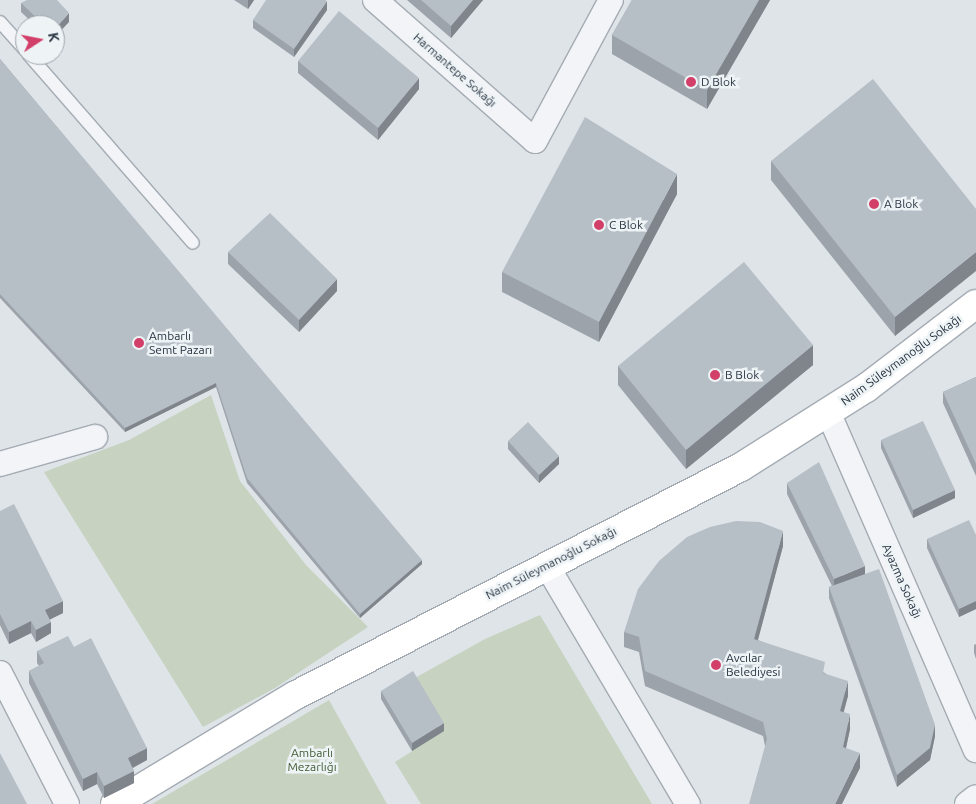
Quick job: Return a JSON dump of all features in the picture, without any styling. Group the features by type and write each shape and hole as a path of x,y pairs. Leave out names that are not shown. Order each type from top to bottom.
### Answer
{"main road":[{"name":"Naim Süleymanoğlu Sokağı","path":"115,804 296,695 740,467 866,388 975,310"}],"street":[{"name":"Harmantepe Sokağı","path":"375,0 535,141 611,0"},
{"name":"Ayazma Sokağı","path":"828,412 976,750"},
{"path":"0,464 95,437"},
{"path":"547,566 688,804"},
{"path":"0,674 67,804"},
{"path":"967,804 976,797"}],"lane":[{"path":"0,22 15,39"},
{"path":"38,65 193,244"}],"green space":[{"path":"211,395 240,481 306,565 368,627 275,688 203,727 44,472 129,440"},
{"path":"540,615 652,804 421,804 395,762 444,731 413,679 485,639"},
{"name":"Ambarlı Mezarlığı","path":"329,700 387,804 152,804"}],"building":[{"path":"27,0 57,0 69,13 65,18 65,15 34,15 21,3"},
{"path":"266,0 327,1 294,49 253,20"},
{"path":"421,0 473,0 451,26"},
{"name":"D Blok","path":"632,0 759,0 707,90 612,35"},
{"path":"339,11 419,78 378,128 298,61"},
{"name":"Ambarlı Semt Pazarı","path":"0,59 422,560 360,614 247,478 216,383 125,428 0,294"},
{"name":"A Blok","path":"873,79 976,209 976,252 895,317 771,161"},
{"name":"C Blok","path":"585,117 677,174 599,322 502,272"},
{"path":"270,213 337,279 299,320 228,252"},
{"name":"B Blok","path":"744,262 813,345 686,450 618,366"},
{"path":"976,377 976,464 943,392"},
{"path":"923,421 955,490 913,510 881,440"},
{"path":"528,422 559,456 539,475 508,441"},
{"path":"819,462 865,566 834,579 787,483"},
{"path":"14,504 63,601 45,610 51,622 36,630 31,621 9,632 0,614 0,511"},
{"path":"969,520 976,535 976,601 959,609 927,539"},
{"name":"Avcılar Belediyesi","path":"736,521 760,522 783,531 754,639 825,662 823,673 848,681 840,711 850,714 843,747 860,753 835,804 749,804 767,739 763,722 645,671 639,637 624,632 638,589 659,561 687,537 710,527"},
{"path":"879,569 935,725 930,748 897,775 829,587"},
{"path":"68,636 74,647 91,638 147,748 128,758 134,771 104,786 97,772 83,779 29,671 44,663 37,651"},
{"path":"413,671 444,723 412,743 381,691"},
{"path":"0,753 27,804 0,804"}],"place":[{"name":"D Blok","path":"691,82"},
{"name":"A Blok","path":"874,204"},
{"name":"C Blok","path":"599,225"},
{"name":"Ambarlı Semt Pazarı","path":"139,343"},
{"name":"B Blok","path":"715,375"},
{"name":"Avcılar Belediyesi","path":"716,665"}]}
